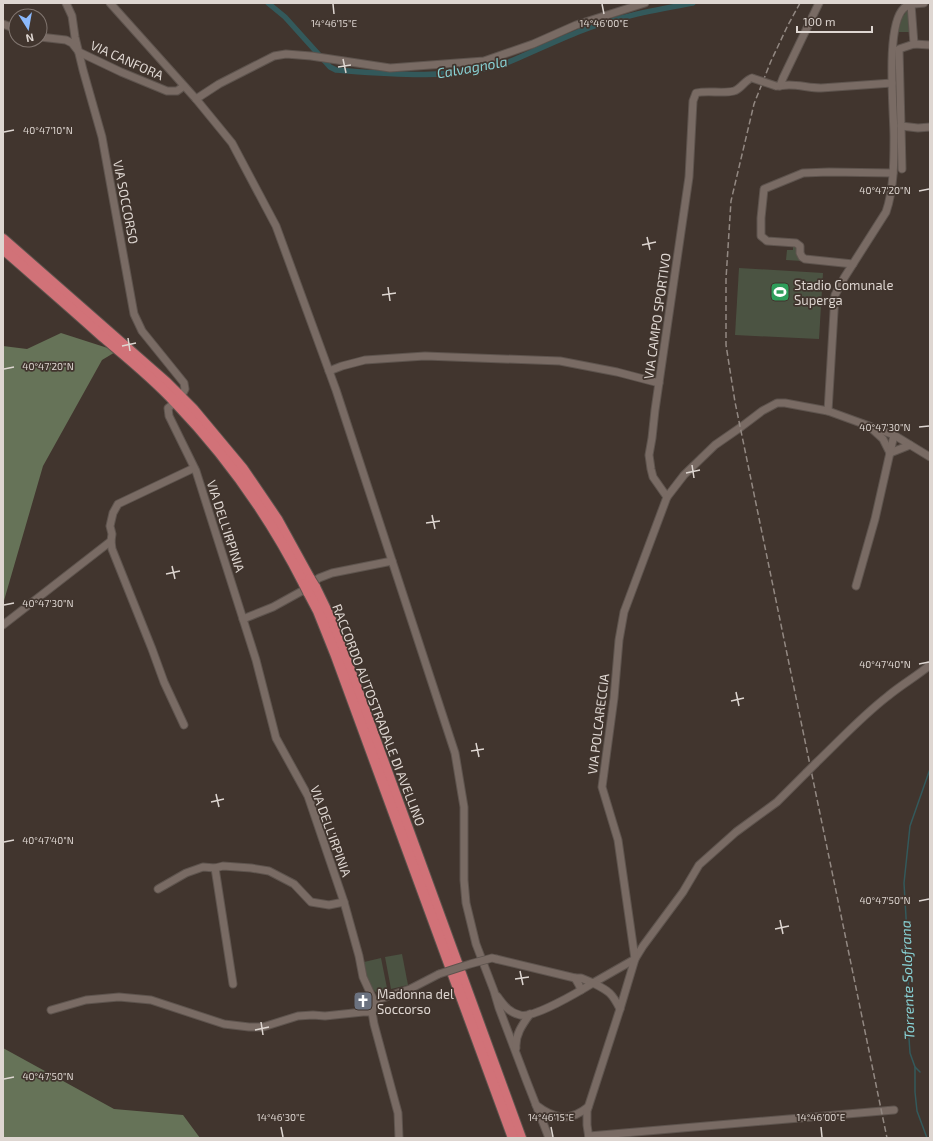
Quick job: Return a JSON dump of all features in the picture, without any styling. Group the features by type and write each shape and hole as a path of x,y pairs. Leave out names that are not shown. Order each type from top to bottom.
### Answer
{"highway":[{"name":"RACCORDO AUTOSTRADALE DI AVELLINO","path":"3,238 166,382 192,409 243,470 277,519 309,585 336,656 512,1138"},
{"name":"RACCORDO AUTOSTRADALE DI AVELLINO","path":"3,249 150,377 194,422 245,486 277,534 334,626 521,1138"}],"street":[{"name":"VIA SOCCORSO","path":"66,3 72,16 82,70 102,137 134,314 142,331 184,383 185,389 183,393"},
{"path":"110,3 196,99 232,143 276,226 329,371 455,753 464,807 464,880 466,903 476,944 549,1138"},
{"path":"196,99 219,84 274,56 286,54 311,56 390,68 484,61 533,44 576,25 645,3"},
{"path":"778,86 819,3"},
{"path":"828,411 835,296 890,203 893,174 894,138 892,62 895,31 902,6 924,3"},
{"path":"911,4 914,44"},
{"name":"VIA CANFORA","path":"48,37 66,40 72,43 79,52 121,72 167,91 177,91 184,86"},
{"path":"902,169 900,49 914,44 930,45"},
{"name":"VIA CAMPO SPORTIVO","path":"667,496 652,477 649,455 689,176 694,97 696,93 699,92 737,90 748,79 752,78 778,86"},
{"path":"778,86 789,85 806,86 812,88 892,83"},
{"path":"901,126 918,128 930,126"},
{"path":"853,264 805,259 800,253 800,246 796,243 767,241 761,236 764,189 804,173 829,172 893,174"},
{"path":"329,371 365,360 425,356 560,361 617,372 659,383"},
{"path":"667,496 679,481 720,440 741,427 762,411 777,403 786,403 828,411 894,435 930,457"},
{"name":"VIA DELL'IRPINIA","path":"172,405 168,408 169,416 194,468 256,660 276,738 308,796 344,902 359,956 363,978 374,1001"},
{"path":"870,426 883,440 890,453"},
{"path":"856,586 875,519 894,435"},
{"path":"890,453 910,445"},
{"path":"184,725 164,682 152,648 112,549 110,541 112,534 110,526 113,513 118,504 194,468"},
{"name":"VIA POLCARECCIA","path":"635,959 618,840 602,787 614,698 619,640 624,612 667,496"},
{"path":"3,625 110,541"},
{"path":"243,619 273,607 302,591 320,578 332,573 392,562"},
{"path":"894,1110 589,1137 587,1125 588,1107 635,959 683,892 699,865 736,832 777,802 870,710 930,665"},
{"path":"158,889 186,873 203,867 215,868 223,866 251,868 269,872 294,884 310,902 329,905 344,902"},
{"path":"215,868 233,984"},
{"path":"399,1138 398,1113 374,1024 372,1012 374,1001 410,989 439,974 492,958 575,978 581,978 608,990 620,1009"},
{"path":"494,991 507,1009 522,1016 555,1005 635,959"},
{"path":"575,978 581,990"},
{"path":"51,1010 86,1000 119,997 151,1000 224,1024 249,1028 263,1027 298,1016 325,1016 372,1012"},
{"path":"517,1056 516,1041 519,1032 530,1014"},
{"path":"536,1105 553,1116 563,1118 574,1116 588,1107"}],"green space":[{"path":"908,9 909,32 898,32 902,18"},
{"path":"793,245 796,247 802,261 786,260 787,250 793,250"},
{"name":"Stadio Comunale Superga","path":"739,268 823,273 819,339 735,335"},
{"path":"61,333 117,351 102,360 43,466 3,604 3,346 27,349"},
{"path":"402,954 408,985 391,989 385,957"},
{"path":"381,958 388,993 382,994 374,990 368,981 364,962"},
{"path":"3,1048 114,1109 183,1115 200,1138 3,1138"}],"waterway":[{"name":"Calvagnola","path":"268,3 285,17 330,67 336,70 398,74 441,74 483,69 514,60 578,32 606,22 635,14 693,3"},
{"name":"Torrente Solofrana","path":"920,1072 915,1067 910,1053 908,951 904,883 910,826 930,769"},
{"path":"915,1067 917,1111 927,1138"}],"railway":[{"path":"800,3 771,61 754,104 731,201 726,279 726,345 735,402 887,1138"}],"place":[{"name":"Stadio Comunale Superga","path":"780,292"},
{"name":"Madonna del Soccorso","path":"363,1001"}]}
